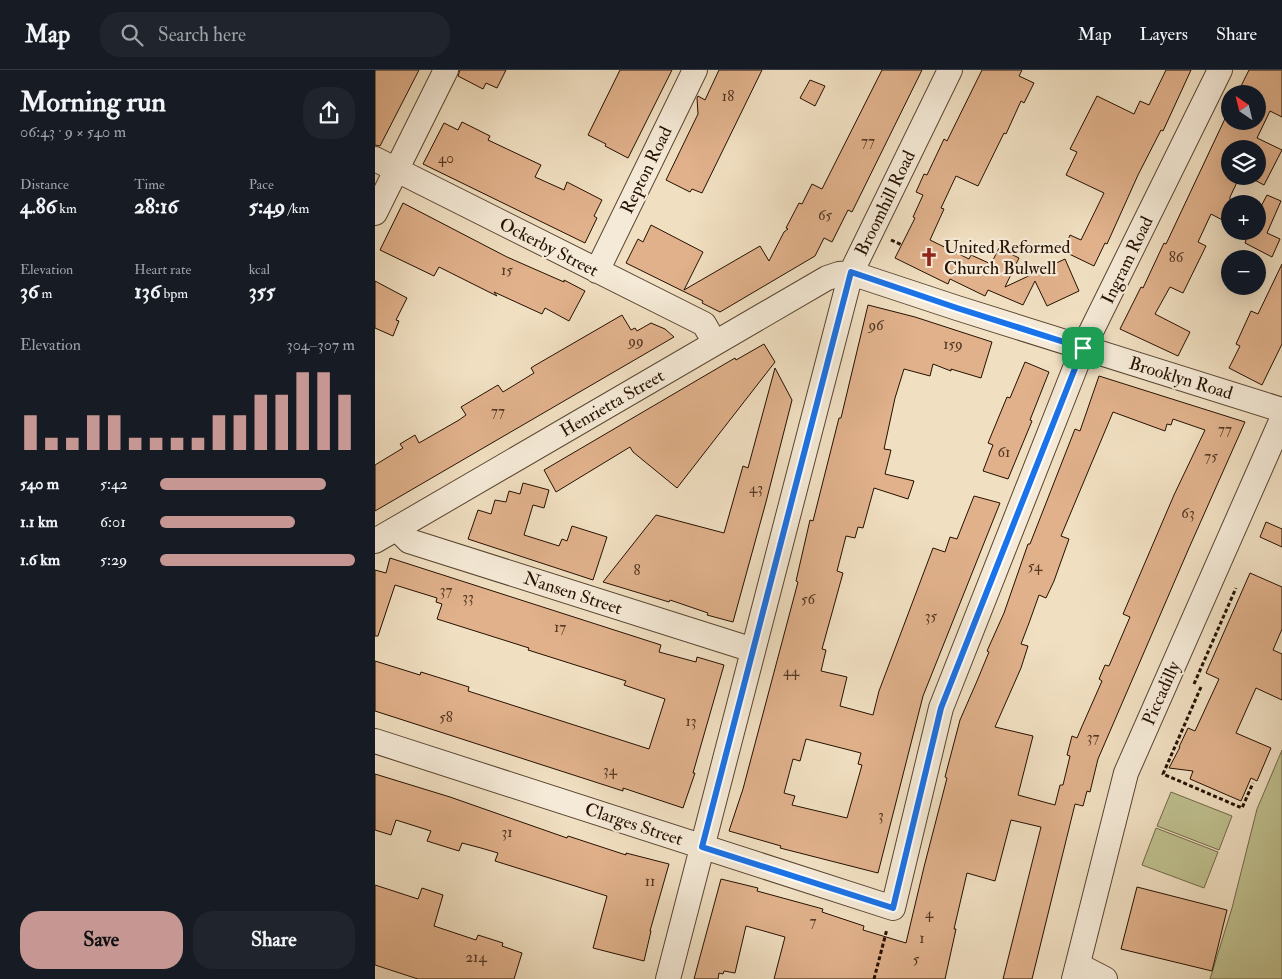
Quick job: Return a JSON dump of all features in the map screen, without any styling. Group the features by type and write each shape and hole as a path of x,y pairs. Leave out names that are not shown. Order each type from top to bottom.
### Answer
{"street":[{"path":"375,213 446,70"},
{"name":"Repton Road","path":"597,271 695,70"},
{"name":"Broomhill Road","path":"668,979 851,272 950,70"},
{"name":"Ingram Road","path":"893,908 941,708 1083,348 1220,70"},
{"name":"Ockerby Street","path":"375,159 704,324 715,343"},
{"name":"Henrietta Street","path":"375,541 827,278 851,272"},
{"name":"Brooklyn Road","path":"851,272 957,308 1282,410"},
{"name":"Piccadilly","path":"1076,972 1126,772 1282,419"},
{"name":"Nansen Street","path":"397,528 409,541 753,650"},
{"name":"Clarges Street","path":"375,741 893,908"},
{"path":"1076,972 1105,979"}],"path":[{"path":"888,238 902,245"},
{"path":"1194,684 1236,588"},
{"path":"1201,687 1163,774 1241,808 1253,783"},
{"path":"874,979 893,908"}],"green space":[{"path":"1282,750 1282,979 1210,979 1232,908 1257,809"},
{"path":"1171,792 1232,816 1219,850 1157,826"},
{"path":"1156,828 1218,852 1204,888 1142,865"}],"building":[{"path":"375,70 419,70 380,146 375,145"},
{"path":"460,70 506,70 497,88 486,83 483,89 458,76"},
{"path":"620,70 672,70 628,158 588,135"},
{"path":"719,70 762,70 702,193 692,189 690,192 666,180 698,114 697,98 698,96 705,100"},
{"path":"882,70 922,70 852,212 848,210 832,242 824,238 815,256 720,312 702,303 703,301 626,263 638,239 643,242 651,225 703,252 684,290 760,246 769,261 784,232 788,229 786,228 799,203 802,204 812,184 822,189"},
{"path":"982,70 1022,70 1019,76 1034,83 1024,103 1021,101 1006,134 1004,133 978,186 956,176 941,208 944,209 930,240 969,259 971,255 991,264 999,248 1019,258 1005,287 1065,259 1079,291 1047,306 1035,281 1023,305 988,290 985,296 950,279 948,284 895,258 915,218 913,217 923,195 916,192 924,174 927,175 944,139 947,141"},
{"path":"1166,70 1191,70 1163,131 1161,130 1138,175 1107,244 1105,243 1094,266 1063,251 1070,235 1081,240 1104,193 1066,175 1077,152 1070,149 1097,96 1134,114 1140,101 1149,105"},
{"path":"1249,70 1282,70 1282,117 1270,111 1266,119 1266,85 1242,85"},
{"path":"810,80 825,86 815,106 800,98"},
{"path":"462,122 490,136 488,140 541,165 535,177 564,190 567,182 602,200 594,216 597,218 585,243 423,164 444,123 458,130"},
{"path":"1221,127 1221,130 1261,130 1257,138 1261,140 1221,140 1221,185 1236,185 1231,195 1221,195 1221,219 1211,214 1198,242 1206,246 1183,293 1170,287 1155,314 1190,332 1178,356 1120,329 1141,287 1143,288 1164,243 1166,244"},
{"path":"1266,142 1282,150 1266,181"},
{"path":"1267,195 1281,201 1267,233 1280,239 1272,257 1266,254 1266,250 1258,250 1245,243 1246,240 1266,240"},
{"path":"403,203 507,257 564,282 564,280 585,291 569,321 545,308 542,314 494,292 497,296 439,267 434,276 380,250"},
{"path":"1282,264 1282,344 1262,385 1229,368 1240,346 1236,344 1251,311 1258,314"},
{"path":"375,281 407,298 396,320 399,321 393,336 375,328"},
{"path":"868,305 915,317 992,342 981,378 951,369 951,371 933,364 930,376 904,369 895,398 884,449 891,450 885,474 914,481 908,499 874,488 863,528 858,527 855,538 846,536 837,571 843,573 822,649 826,650 821,671 847,677 840,706 873,715 879,691 933,548 945,552 950,537 957,539 974,496 1000,503 923,696 878,873 780,848 781,846 729,831 743,789 798,582 796,581 810,520 813,521 839,418 841,418","holes":["806,739 861,753 858,764 862,765 847,818 792,805 795,796 784,793 793,759 800,761"]},
{"path":"622,315 631,330 635,328 637,331 651,323 665,329 674,337 375,511 375,465 403,448 400,444 415,435 419,443 459,420 466,415 461,407 498,385 503,392 534,373 531,368 534,366"},
{"path":"764,344 775,362 677,488 633,452 630,447 556,492 544,470 735,358 736,360"},
{"path":"1025,362 1049,372 1030,420 1032,421 1008,479 983,471 993,445 988,443 1007,397 1010,398"},
{"path":"775,368 792,400 733,622 707,615 708,613 670,600 669,602 603,582 656,515 724,533 743,466 748,468"},
{"path":"1099,376 1245,422 1098,759 1090,792 1087,791 1083,806 1075,804 1032,979 1003,979 1041,827 1011,820 995,881 967,873 945,979 774,979 785,937 746,926 735,973 724,971 723,974 719,973 718,979 694,979 721,879 758,888 757,891 823,909 822,912 864,926 863,930 906,943 960,720 989,652 987,651 1004,613 1028,544 1030,544 1075,429 1080,431","holes":["1113,412 1165,431 1167,424 1171,425 1173,419 1205,430 1174,495 1123,614 1130,617 1109,666 1105,665 1099,679 1102,681 1077,738 1072,736 1067,755 1070,756 1063,785 1060,785 1055,805 1018,795 1033,736 995,727 1021,668 1028,646 1021,644 1039,595 1046,598 1069,539 1061,536"]},
{"path":"523,483 549,490 544,508 533,505 524,535 559,546 562,539 567,541 572,526 607,537 593,580 468,539 478,510 491,514 495,500 506,502 509,491 520,494"},
{"path":"1266,522 1282,529 1282,547 1260,537"},
{"path":"390,558 661,645 659,652 696,662 697,657 724,665 693,773 695,773 683,808 623,788 623,791 375,711 375,661 420,675 421,672 469,687 468,691 649,749 665,699 624,685 626,681 437,619 442,604 436,602 437,598 395,585 378,636 375,636 375,570 386,573"},
{"path":"1250,573 1282,587 1282,629 1273,650 1282,654 1282,700 1256,688 1236,733 1271,748 1257,781 1251,778 1241,801 1190,779 1193,771 1169,768 1188,728 1195,731 1219,679 1206,673"},
{"path":"375,774 450,797 567,838 568,836 626,855 626,853 669,864 650,931 644,961 593,948 607,896 495,861 498,853 462,843 459,851 427,841 431,831 396,820 391,835 375,830"},
{"path":"375,885 418,899 422,888 443,895 434,926 476,940 478,935 503,943 502,946 522,953 514,979 418,979 375,965"},
{"path":"1137,887 1227,910 1212,971 1121,949"}],"place":[{"name":"United Reformed Church Bulwell","path":"929,257"}],"route":[{"path":"851,272 1083,348 941,708 893,908 702,847 851,272"}]}
